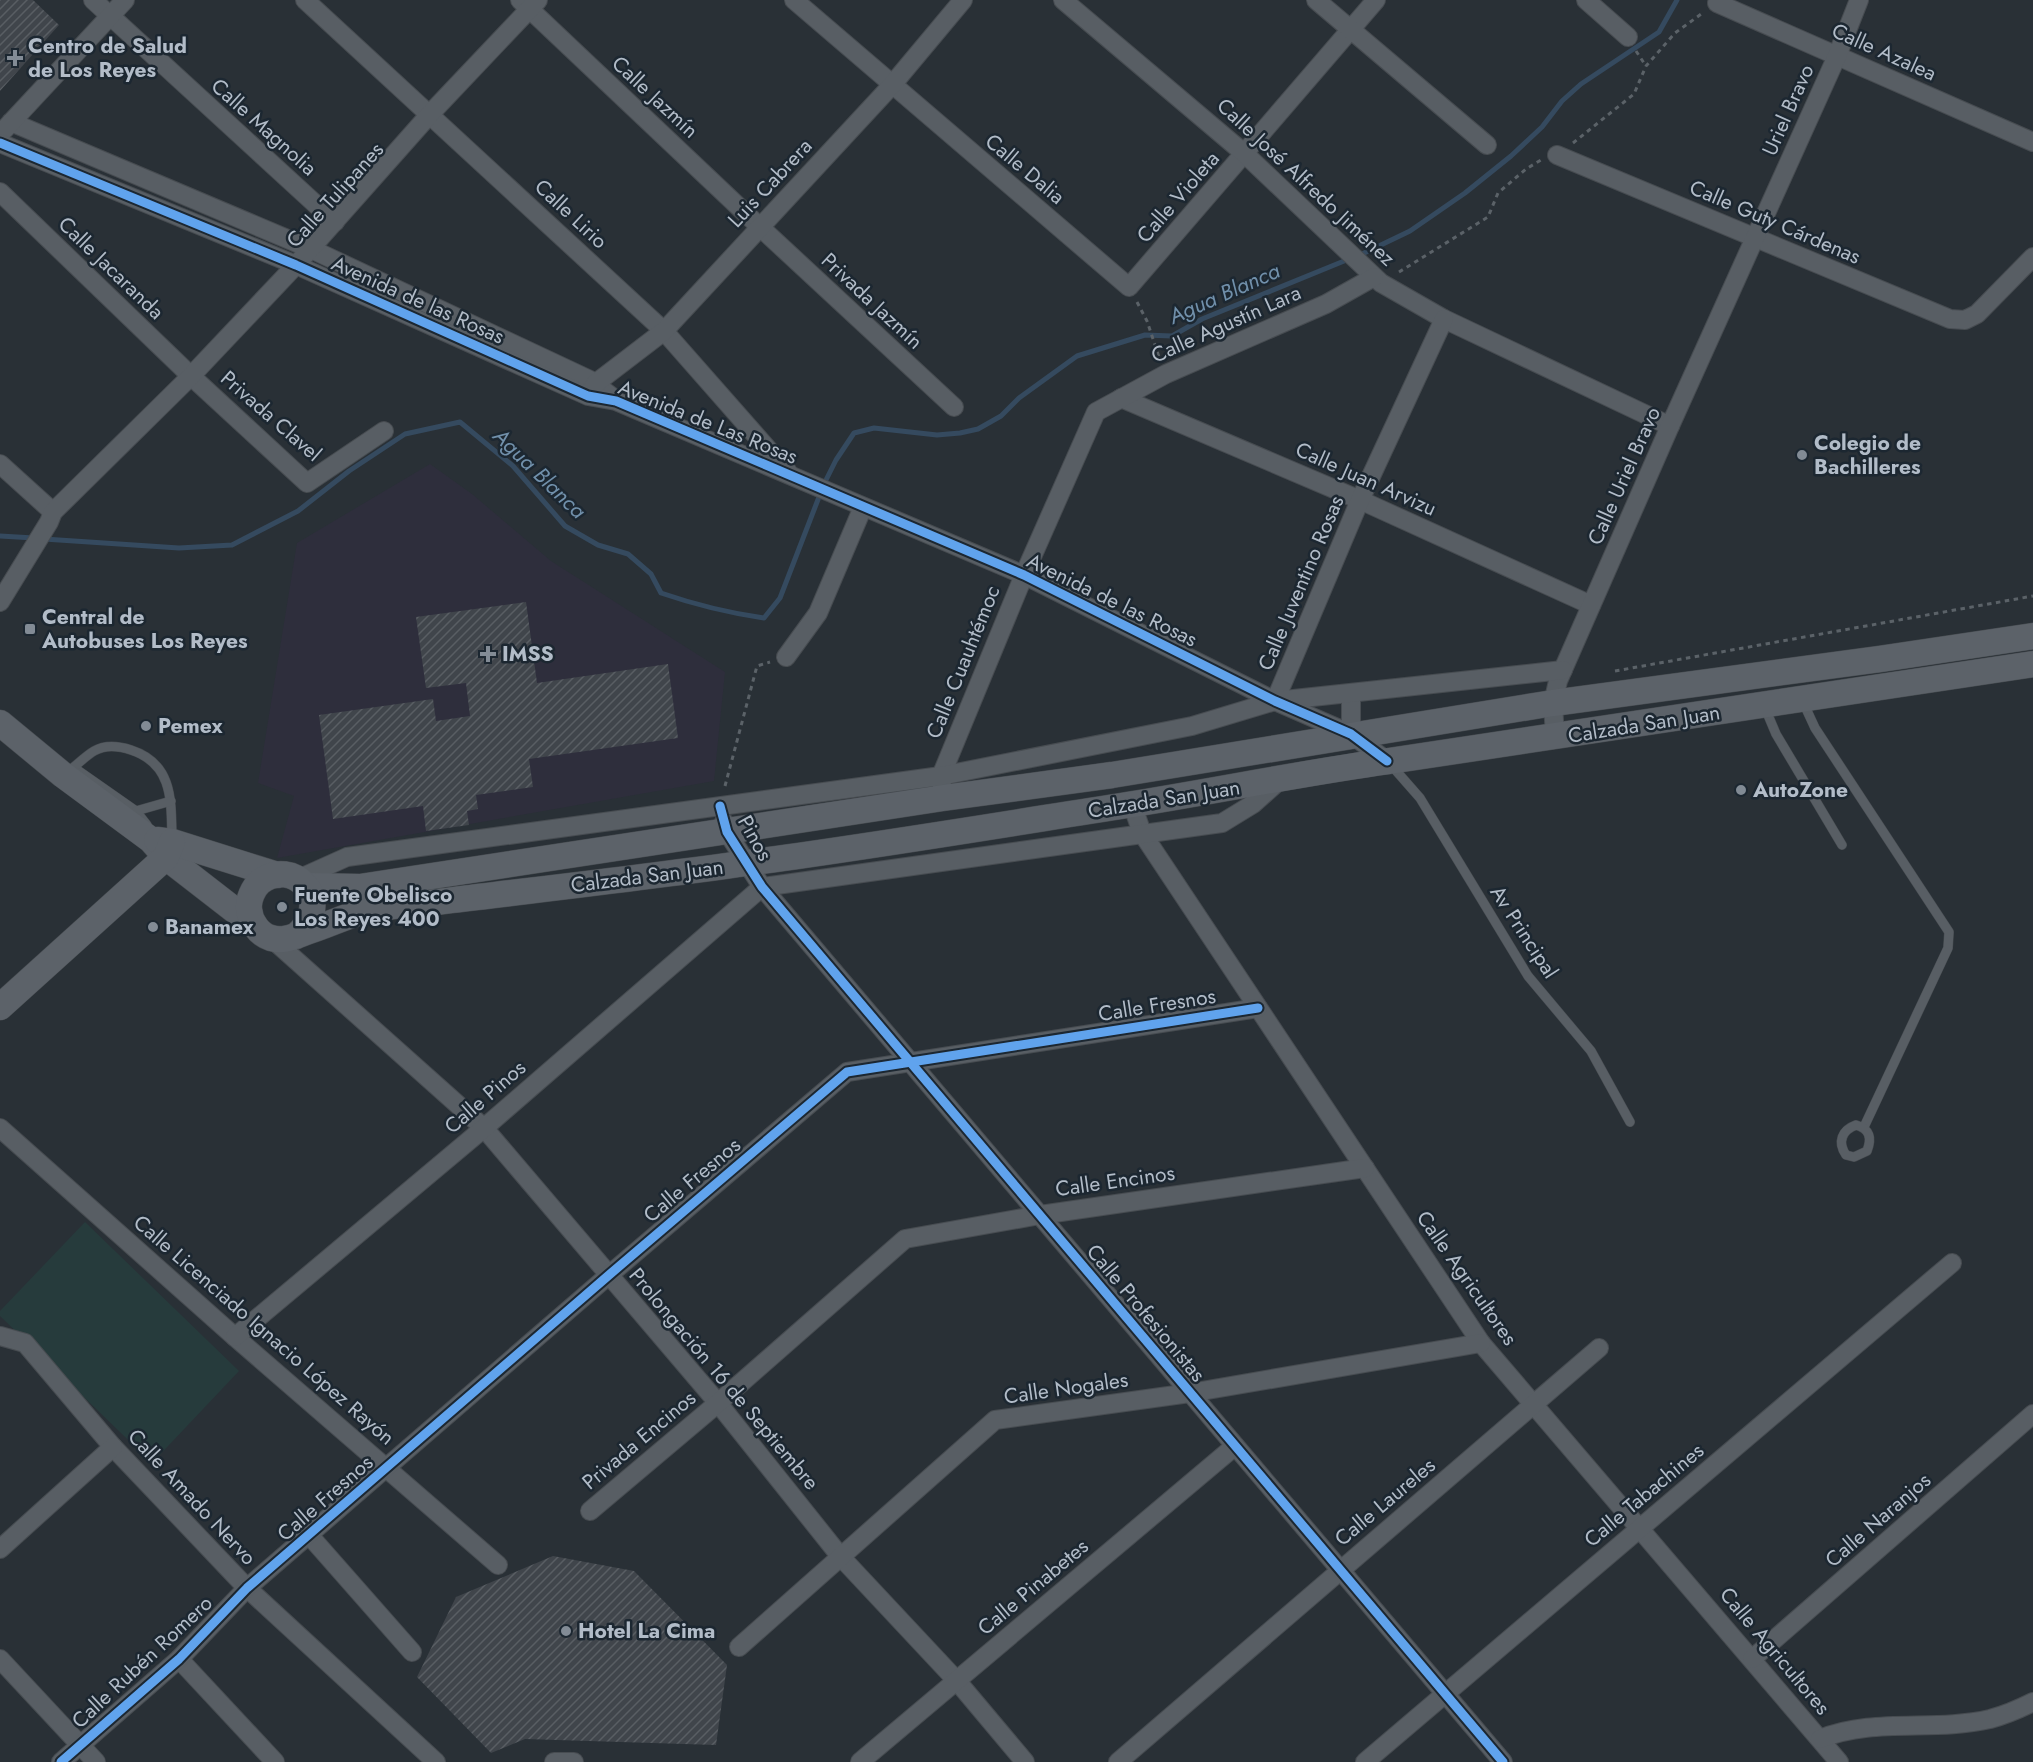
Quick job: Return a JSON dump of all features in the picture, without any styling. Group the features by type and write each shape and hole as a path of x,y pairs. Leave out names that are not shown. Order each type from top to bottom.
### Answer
{"main road":[{"name":"Calzada San Juan","path":"274,933 363,899 727,832 942,787 1112,775 1351,734 1553,703 1868,661 2033,636"},
{"name":"Calzada San Juan","path":"163,846 363,899 748,863 1132,804 1387,761 1555,738 2033,664"},
{"path":"0,723 68,771 274,933"},
{"path":"0,1007 163,846"},
{"path":"294,880 312,899 313,913 307,926 274,933 249,911 251,894 261,881 294,880"}],"street":[{"name":"Calle Magnolia","path":"93,0 335,222"},
{"path":"5,128 125,0"},
{"name":"Calle Lirio","path":"305,0 664,331 791,476"},
{"name":"Calle Dalia","path":"794,0 1129,287"},
{"name":"Luis Cabrera","path":"592,390 664,331 892,85 963,0"},
{"name":"Calle José Alfredo Jiménez","path":"1063,0 1245,154 1381,283 1444,319 1670,426"},
{"path":"1316,0 1487,145"},
{"name":"Calle Violeta","path":"1129,287 1376,0"},
{"path":"1586,0 1628,37"},
{"name":"Uriel Bravo","path":"1756,237 1837,56 1859,0"},
{"name":"Calle Tulipanes","path":"0,602 51,517 297,265 529,3"},
{"name":"Calle Jazmín","path":"529,3 760,227"},
{"name":"Calle Azalea","path":"1717,3 2033,142"},
{"name":"Avenida de las Rosas","path":"5,128 311,249 592,390"},
{"name":"Avenida de las Rosas","path":"0,143 592,390"},
{"name":"Calle Guty Cárdenas","path":"1557,155 1950,319 1965,320 1977,314 2033,257"},
{"name":"Calle Jacaranda","path":"0,192 191,376"},
{"name":"Privada Jazmín","path":"760,227 954,408"},
{"name":"Calle Uriel Bravo","path":"1555,738 1553,703 1558,681 1756,237"},
{"name":"Calle Agustín Lara","path":"1096,412 1166,374 1326,304 1370,273"},
{"name":"Calle Juventino Rosas","path":"1275,701 1360,500 1444,319"},
{"name":"Privada Clavel","path":"191,376 306,483 384,431"},
{"name":"Avenida de Las Rosas","path":"592,390 813,486"},
{"name":"Calle Juan Arvizu","path":"1121,398 1360,500 1591,605"},
{"name":"Calle Cuauhtémoc","path":"942,787 1024,575 1096,412"},
{"path":"0,464 51,517"},
{"name":"Avenida de las Rosas","path":"813,486 1024,575 1275,701 1351,734 1387,761"},
{"path":"786,657 818,613 857,504"},
{"path":"294,880 347,857 720,806 942,787 1192,726 1275,701 1563,670"},
{"path":"1351,694 1351,734"},
{"path":"762,887 1222,823 1253,804 1281,779"},
{"name":"Calle Agricultores","path":"1132,804 1142,833 1481,1343 1839,1762"},
{"name":"Pinos","path":"720,806 727,832 762,887"},
{"name":"Calle Profesionistas","path":"762,887 1503,1762"},
{"name":"Calle Pinos","path":"235,1337 484,1128 762,887"},
{"name":"Prolongación 16 de Septiembre","path":"274,933 484,1128 718,1403 840,1556 957,1681 1025,1762"},
{"name":"Calle Fresnos","path":"247,1588 847,1072 1258,1008"},
{"name":"Calle Licenciado Ignacio López Rayón","path":"0,1128 235,1337 498,1565"},
{"name":"Calle Encinos","path":"718,1403 905,1239 1040,1215 1365,1168"},
{"name":"Calle Tabachines","path":"1365,1762 1952,1263"},
{"name":"Calle Amado Nervo","path":"0,1336 26,1343 113,1447 247,1588 436,1762"},
{"name":"Calle Nogales","path":"739,1647 995,1420 1190,1393 1481,1343"},
{"name":"Calle Laureles","path":"1118,1762 1599,1348"},
{"name":"Privada Encinos","path":"590,1511 718,1403"},
{"name":"Calle Naranjos","path":"1752,1659 2033,1414"},
{"name":"Calle Pinabetes","path":"860,1762 1235,1446"},
{"path":"0,1549 113,1447"},
{"path":"309,1535 412,1652"},
{"name":"Calle Rubén Romero","path":"61,1762 179,1659 247,1588"},
{"path":"0,1659 96,1762"},
{"path":"179,1659 275,1762"},
{"path":"1820,1739 1837,1732 1869,1728 1962,1723 1989,1719 2033,1702"},
{"path":"554,1762 574,1762"},
{"path":"1833,1762 1839,1762"}],"lane":[{"path":"1802,700 1815,728 1949,932 1948,948 1864,1127"},
{"path":"1764,706 1776,734 1842,845"},
{"path":"116,746 144,754 161,770 171,801 163,846 136,811 68,771 96,750 116,746"},
{"name":"Av Principal","path":"1387,761 1420,798 1528,976 1591,1051 1629,1122"},
{"path":"136,811 171,801"}],"path":[{"path":"1642,61 1646,66"},
{"path":"1147,321 1162,364"},
{"path":"1605,672 2033,596"},
{"path":"720,806 757,666 786,657"}],"shaded area":[{"name":"IMSS","path":"430,464 472,494 551,561 725,672 714,781 277,858 294,796 258,783 297,543"}],"green space":[{"path":"85,1222 239,1371 152,1463 0,1316 0,1311"}],"building":[{"name":"Centro de Salud de Los Reyes","path":"0,0 33,0 59,25 0,91"},
{"path":"526,602 537,683 668,664 678,738 529,759 533,787 476,795 478,809 467,811 469,825 426,831 423,806 333,819 319,715 433,699 436,721 470,716 466,683 426,688 416,617"},
{"name":"Hotel La Cima","path":"553,1556 634,1571 727,1665 716,1745 525,1739 491,1753 417,1677 456,1597"}],"waterway":[{"name":"Agua Blanca","path":"1358,256 1410,231 1465,193 1511,156 1542,127 1562,101 1581,84 1659,32 1677,0"},
{"name":"Agua Blanca","path":"44,539 179,548 232,545 298,511 349,471 405,434 460,422 513,466 565,526 598,545 628,554 651,574 661,593 713,608 764,618 780,598 824,484 836,460 854,433 874,428 937,435 978,429 1001,416 1019,398 1077,356 1145,335 1172,336 1202,319 1349,259"},
{"name":"Agua Blanca","path":"0,536 34,538"}],"cycle path":[{"path":"0,143 296,265 588,396 616,401 1024,575 1275,701 1351,734 1387,761"},
{"path":"720,806 727,832 762,887 1503,1762"},
{"path":"61,1762 179,1659 247,1588 847,1072 1258,1008"}],"place":[{"name":"Centro de Salud de Los Reyes","path":"15,58"},
{"name":"Colegio de Bachilleres","path":"1802,455"},
{"name":"Central de Autobuses Los Reyes","path":"30,629"},
{"name":"IMSS","path":"488,654"},
{"name":"Pemex","path":"146,726"},
{"name":"AutoZone","path":"1741,790"},
{"name":"Fuente Obelisco Los Reyes 400","path":"282,907"},
{"name":"Banamex","path":"153,927"},
{"name":"Hotel La Cima","path":"566,1631"}]}
